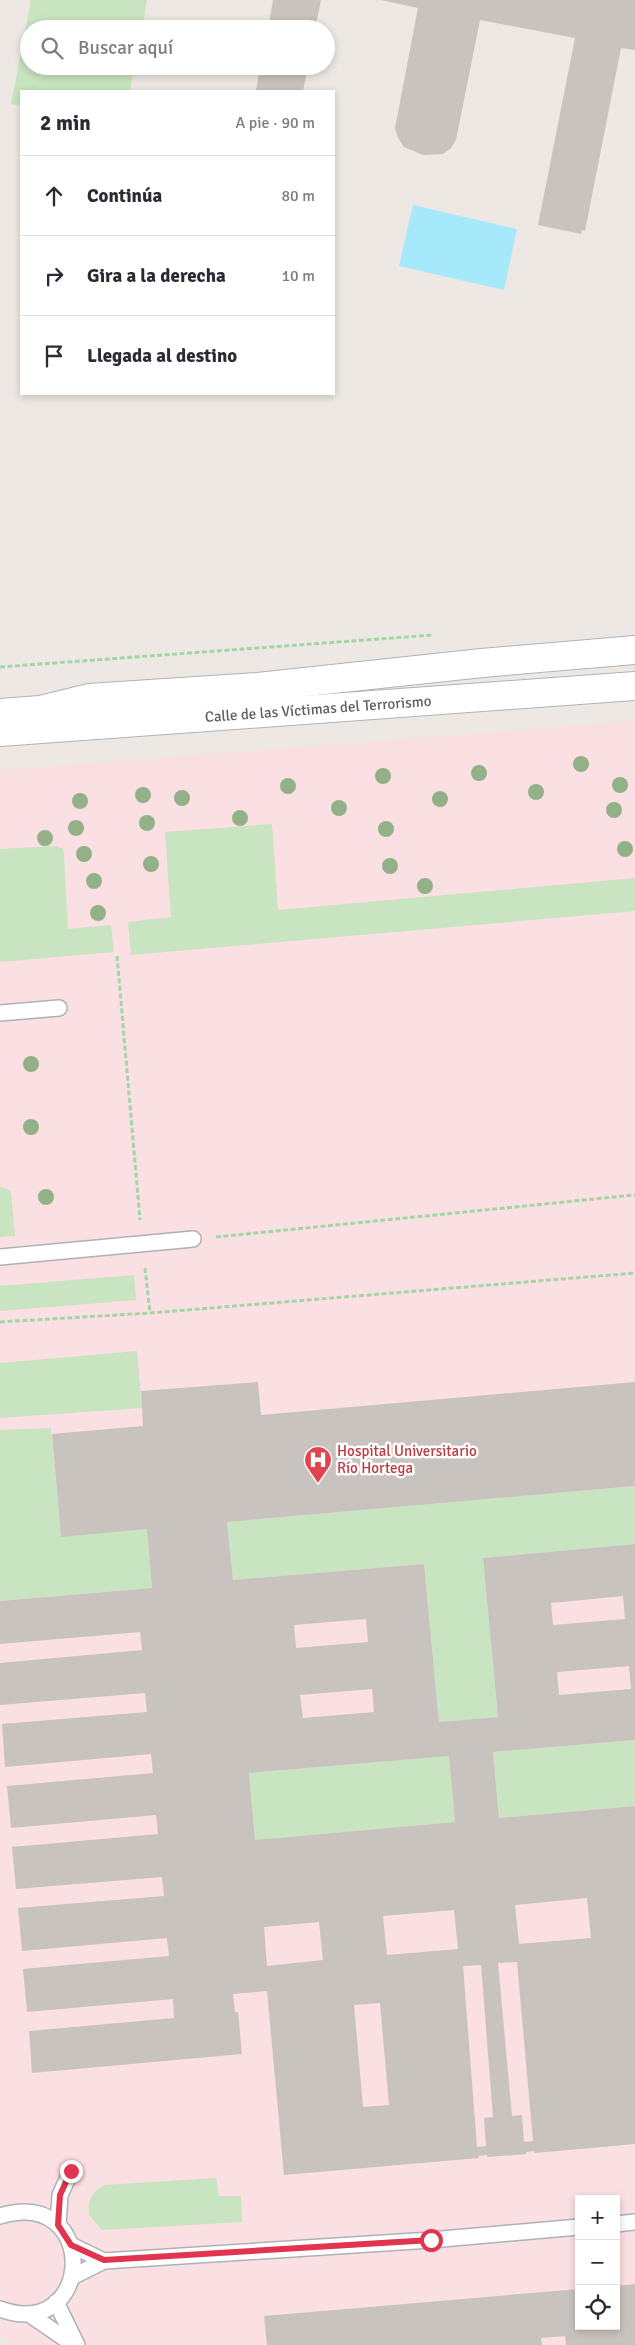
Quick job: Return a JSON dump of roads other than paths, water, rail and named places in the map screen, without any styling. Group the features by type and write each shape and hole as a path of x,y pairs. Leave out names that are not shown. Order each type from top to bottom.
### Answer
{"street":[{"name":"Calle de las Víctimas del Terrorismo","path":"0,713 40,710 89,698 258,687 490,662 635,650"},
{"name":"Calle de las Víctimas del Terrorismo","path":"0,732 635,686"},
{"name":"Calle de las Víctimas del Terrorismo","path":"0,697 47,693 89,698"}],"lane":[{"path":"0,1013 59,1008"},
{"path":"0,1257 193,1239"},
{"path":"58,2225 60,2195 71,2171"},
{"path":"33,2212 60,2195"},
{"path":"0,2216 16,2211 33,2212 46,2217 58,2225 71,2245 74,2261 72,2277 66,2290 56,2302 44,2310 29,2314 14,2314 0,2309"},
{"path":"620,2224 635,2222"},
{"path":"72,2277 104,2260 431,2240 575,2227"},
{"path":"71,2245 104,2260"},
{"path":"56,2302 76,2345"},
{"path":"29,2314 76,2345"}],"water":[{"path":"413,205 517,229 504,290 399,266"}],"place":[{"name":"Hospital Universitario Río Hortega","path":"318,1484"}]}
